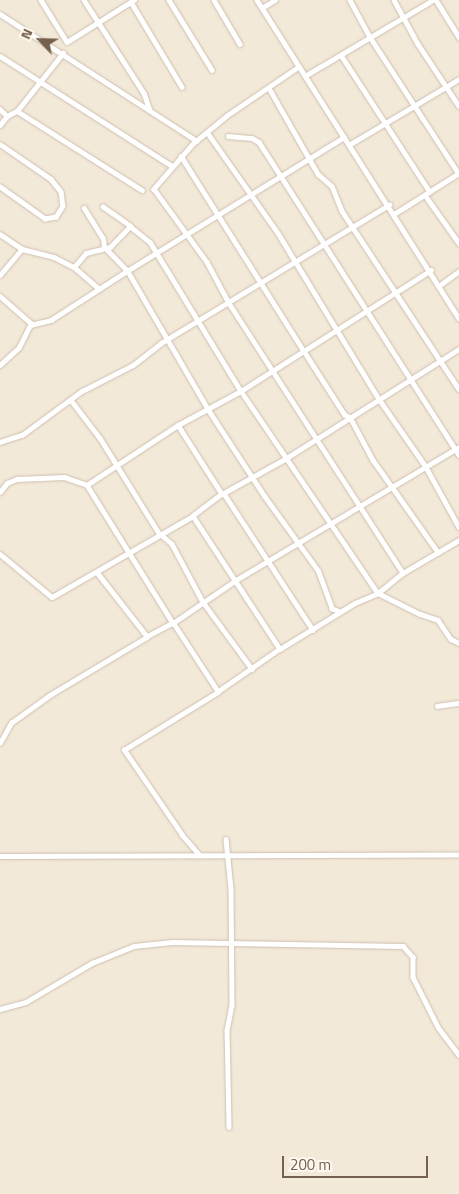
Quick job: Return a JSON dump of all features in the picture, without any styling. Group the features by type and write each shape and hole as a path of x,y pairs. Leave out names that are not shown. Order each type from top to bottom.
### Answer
{"street":[{"path":"41,0 67,42 130,1 182,87"},
{"path":"84,0 144,92 150,110"},
{"path":"169,0 212,70"},
{"path":"214,0 240,44"},
{"path":"257,0 440,284 459,318"},
{"path":"262,8 275,0"},
{"path":"350,0 370,37 459,174 394,214"},
{"path":"394,0 402,18 459,106"},
{"path":"305,76 435,0 459,37"},
{"path":"0,14 197,141"},
{"path":"0,125 7,116 18,111 63,53"},
{"path":"341,55 459,243"},
{"path":"0,56 172,166"},
{"path":"299,67 207,132 172,166 154,189 188,233 229,303 274,370 403,573"},
{"path":"349,145 459,79"},
{"path":"268,88 311,158 318,174 332,186 342,211 442,360 459,389"},
{"path":"0,110 7,116"},
{"path":"18,111 142,190"},
{"path":"207,132 250,196 278,233 336,332 426,468 459,527"},
{"path":"228,136 256,139 368,311 409,380 457,448 459,455"},
{"path":"0,365 16,351 32,324 51,320 344,137"},
{"path":"0,144 51,179 61,192 64,206 56,217 45,219 0,187"},
{"path":"182,156 220,213 345,415 350,417 392,488 438,552"},
{"path":"0,442 22,435 71,400 133,365 168,340 294,263 324,242 389,205"},
{"path":"103,207 150,242 200,320 241,391 378,593 420,614 438,620 451,639 459,643"},
{"path":"84,209 103,239 104,247 127,271 208,410 318,571 332,609 340,612"},
{"path":"74,266 86,253 114,243 130,226"},
{"path":"0,234 22,249 54,257 74,266 99,289"},
{"path":"1,272 22,249"},
{"path":"87,485 178,425 241,391 431,270"},
{"path":"440,284 459,271"},
{"path":"0,296 32,324"},
{"path":"0,554 52,597 97,573 159,534 194,516 223,494 286,459 459,349"},
{"path":"71,400 100,438 159,534 172,544 203,602 252,669"},
{"path":"178,425 313,630"},
{"path":"0,743 11,723 50,695 147,636 173,623 236,580 300,545 457,448"},
{"path":"0,492 7,483 17,479 64,476 87,485 218,692"},
{"path":"194,516 280,649"},
{"path":"200,856 182,835 124,750 218,692 280,649 340,612 378,593 403,573 459,540"},
{"path":"97,573 147,636"},
{"path":"437,706 459,703"},
{"path":"226,839 232,889 229,943 230,1127"},
{"path":"0,856 459,854"},
{"path":"0,1009 26,1002 92,963 134,946 172,942 403,946 413,957 413,977 438,1027 459,1055"}],"shaded area":[{"path":"0,0 459,0 459,1194 0,1194"}]}
